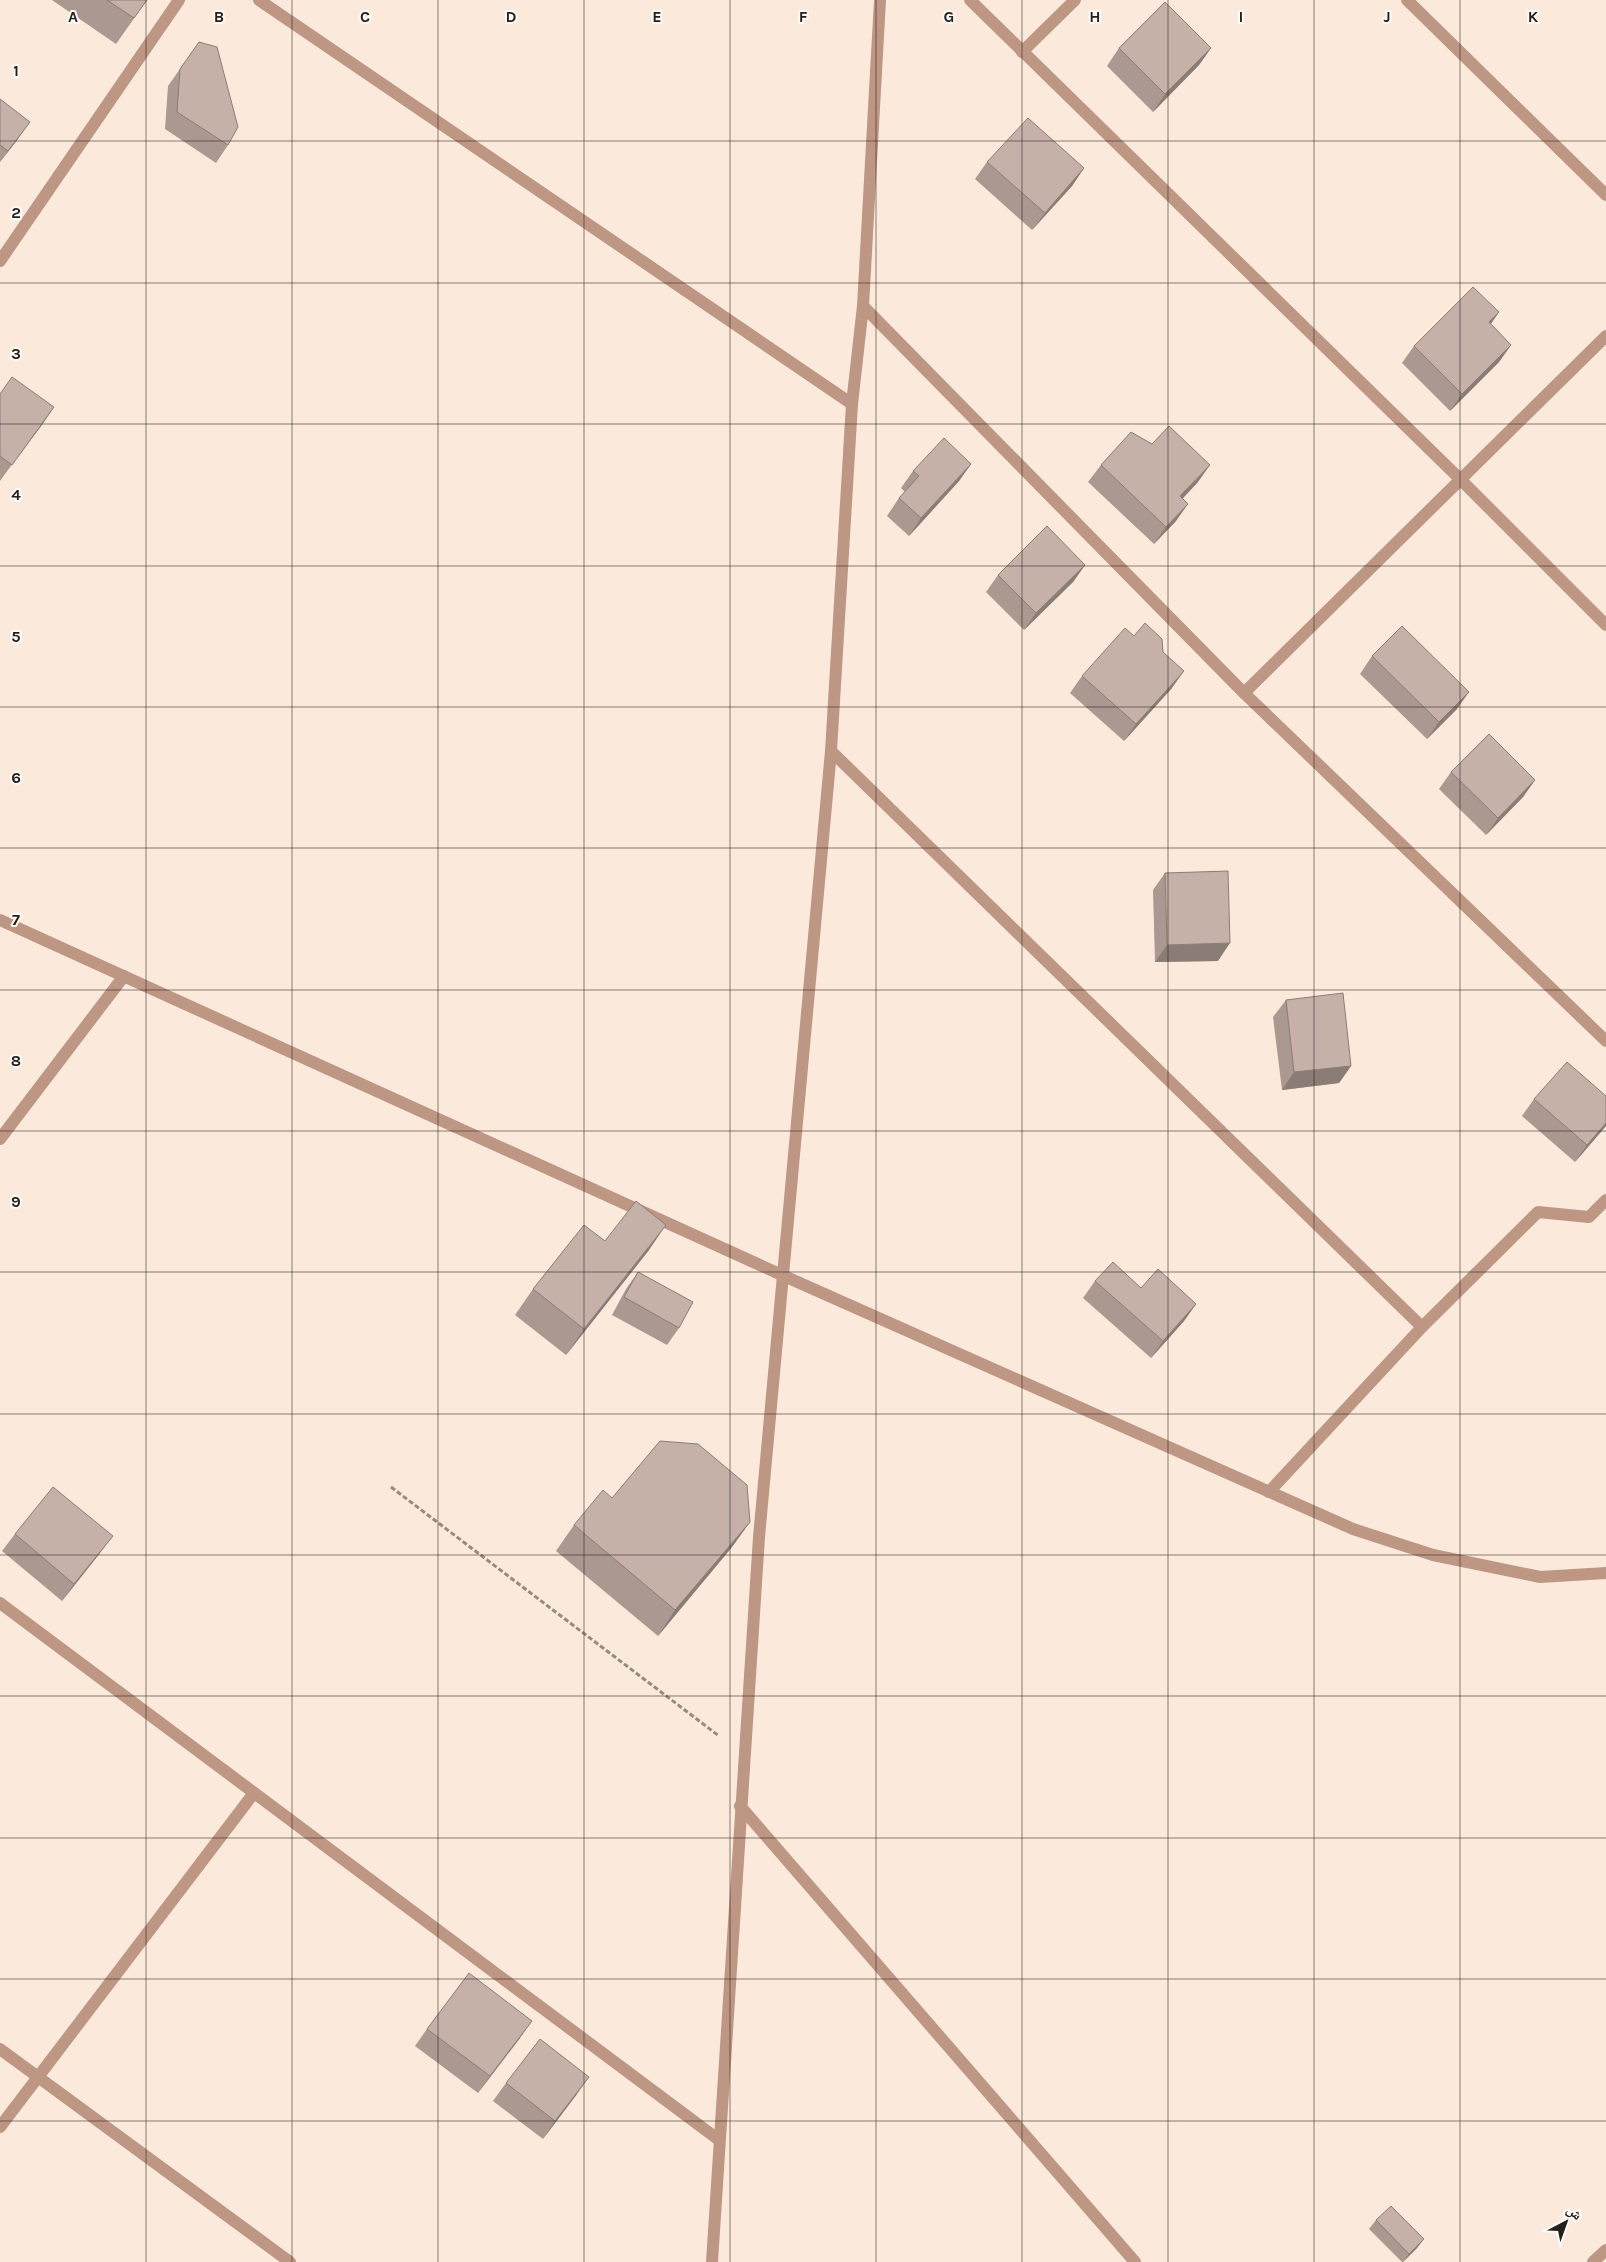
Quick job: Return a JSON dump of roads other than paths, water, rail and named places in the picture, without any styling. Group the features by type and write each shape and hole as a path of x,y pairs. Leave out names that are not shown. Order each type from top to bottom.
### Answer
{"street":[{"path":"0,261 179,0"},
{"path":"259,0 852,404"},
{"path":"712,2262 740,1806 759,1537 831,752 852,404 863,306 880,0"},
{"path":"970,0 1461,480 1606,625"},
{"path":"1022,52 1075,0"},
{"path":"1407,0 1606,195"},
{"path":"863,306 1244,693 1606,1041"},
{"path":"1244,693 1606,336"},
{"path":"831,752 1422,1327"},
{"path":"0,920 784,1276 1353,1529 1433,1555 1540,1577 1606,1572"},
{"path":"0,1139 124,976"},
{"path":"1269,1492 1422,1327 1538,1212 1589,1217 1606,1200"},
{"path":"0,1603 719,2140"},
{"path":"0,2127 254,1793"},
{"path":"740,1806 1135,2262"},
{"path":"0,2049 290,2262"},
{"path":"1593,2262 1606,2250"}]}
